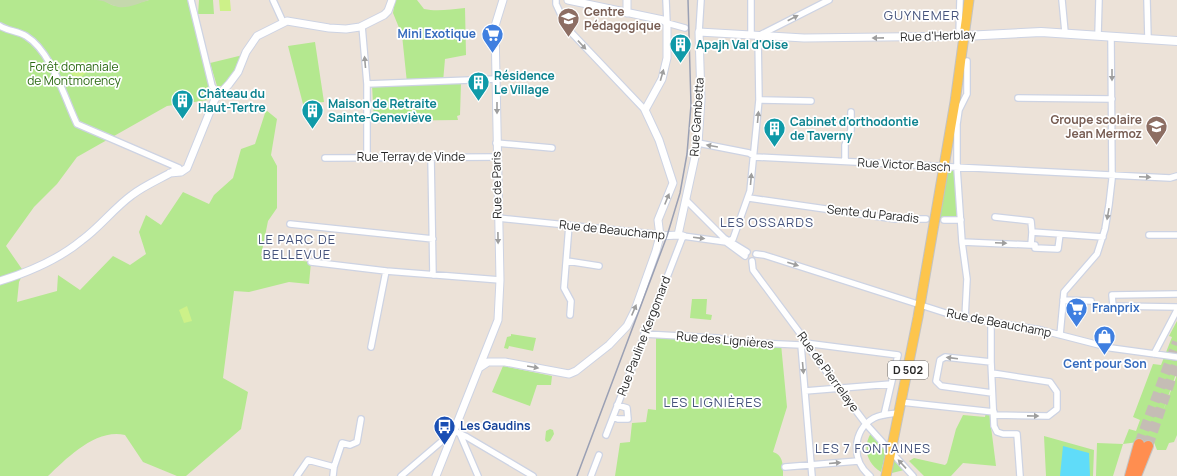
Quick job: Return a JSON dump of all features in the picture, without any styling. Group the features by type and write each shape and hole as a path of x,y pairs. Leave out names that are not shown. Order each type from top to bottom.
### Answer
{"highway":[{"path":"1130,476 1144,445 1136,476"}],"main road":[{"name":"D 502","path":"886,476 901,402 916,304 944,168 962,36 969,0"},
{"name":"Rue d'Herblay","path":"962,36 1064,32 1177,41"},
{"name":"D 502","path":"882,476 890,452"}],"street":[{"path":"190,0 212,86 219,95"},
{"path":"273,0 283,22"},
{"path":"0,281 43,265 62,255 83,240 131,195 177,171 187,168 215,99 238,72 252,42 257,36 287,21 329,28 346,29 362,26 384,16 388,11 392,0"},
{"name":"Rue de Paris","path":"436,476 455,434 498,320 500,280 496,157 496,26 503,0"},
{"path":"479,368 488,362 495,362 569,374 595,357 609,345 627,326 635,310 660,236 658,220 673,183 659,140 645,110 566,28 556,4 556,0"},
{"path":"568,0 663,20 667,24 685,28"},
{"path":"627,0 627,13"},
{"path":"645,110 662,79 667,58 666,0"},
{"path":"699,32 700,0"},
{"path":"686,201 718,231 727,242 733,239 748,198 759,100 751,0"},
{"path":"754,36 829,0"},
{"path":"960,0 959,27 962,36"},
{"path":"1062,0 1064,32"},
{"path":"1098,35 1099,0"},
{"path":"1147,0 1148,39"},
{"path":"0,26 26,36 44,53 77,124 177,171"},
{"path":"362,26 367,84 367,157"},
{"name":"Rue d'Herblay","path":"699,32 754,36 858,38 962,36"},
{"name":"Rue Gambetta","path":"680,235 698,143 701,100 699,32"},
{"path":"1060,334 1063,300 1066,290 1097,254 1103,237 1110,205 1112,175 1111,36"},
{"path":"965,318 967,279 962,242 957,168 957,124 959,110 967,94 967,61"},
{"path":"367,84 496,79"},
{"path":"1018,98 1112,99"},
{"path":"759,100 812,101"},
{"path":"845,161 844,145 851,130 852,112"},
{"name":"Rue Victor Basch","path":"698,143 753,155 944,168 1170,178 1177,176"},
{"path":"496,144 552,148"},
{"path":"431,157 433,275"},
{"name":"Rue Terray de Vinde","path":"325,158 496,157"},
{"name":"Sente du Paradis","path":"748,198 896,219 926,220"},
{"path":"995,217 1031,221 1031,245"},
{"name":"Rue de Beauchamp","path":"498,218 654,234 660,236 680,235 727,242 746,254"},
{"path":"944,220 961,220"},
{"path":"290,224 432,239"},
{"path":"569,226 564,288 571,301 570,315"},
{"path":"714,240 719,238 718,231"},
{"path":"1032,232 1103,237"},
{"path":"962,242 1035,245 1035,248 1058,249 1060,234"},
{"name":"Rue Pauline Kergomard","path":"606,435 680,235"},
{"path":"1149,235 1177,235"},
{"path":"753,251 756,254 755,259 752,262 746,260 746,254 753,251"},
{"name":"Rue de Beauchamp","path":"756,254 764,255 916,304 965,318 1060,334 1112,348 1177,357"},
{"path":"566,260 599,266"},
{"path":"310,262 386,271 500,280"},
{"name":"Rue de Pierrelaye","path":"752,262 753,270 805,340 803,344 866,424 912,476"},
{"path":"371,347 386,271"},
{"path":"1154,354 1177,308 1113,306 1112,295 1177,294"},
{"path":"1063,300 1091,301"},
{"path":"991,322 994,426 997,432 1002,434 1017,434 1020,476"},
{"name":"Rue des Lignières","path":"644,334 717,338 734,342 803,344 898,355 891,384"},
{"path":"803,344 805,391 812,476"},
{"path":"486,350 487,357 495,362"},
{"path":"991,362 945,357 940,360 936,378 937,383 941,386 992,393"},
{"path":"901,402 994,414 1048,416 1057,409 1057,392 1050,382 992,373"},
{"path":"805,391 891,384 884,415"},
{"path":"612,417 618,419 628,419 627,408 617,405"},
{"path":"870,476 858,461 856,447 858,436 866,424 874,418 899,413"},
{"path":"333,476 334,467 342,443 350,445 358,442 361,419"},
{"path":"455,434 478,476"},
{"path":"455,434 467,437 534,476"},
{"path":"401,476 442,440"},
{"path":"591,476 599,455"},
{"path":"297,476 308,460 334,467"},
{"path":"785,467 858,461"}],"green space":[{"name":"Forêt domaniale de Montmorency","path":"0,0 103,0 112,5 122,7 149,0 190,0 215,99 167,106 77,157 57,184 34,207 6,246 24,272 19,282 17,302 57,291 58,275 80,290 113,256 130,265 146,254 139,232 146,215 161,225 183,192 209,204 214,195 233,178 241,149 255,144 266,110 277,119 271,155 277,166 277,208 268,221 261,256 311,262 309,284 289,282 249,292 234,291 223,378 248,392 241,429 186,476 177,476 143,462 125,435 114,434 103,436 83,446 48,476 0,476"},
{"path":"99,0 149,0 132,6 123,7 115,6"},
{"path":"199,0 213,0 214,14 198,14"},
{"path":"219,0 230,0 231,11 220,11"},
{"path":"395,0 417,0 424,9 429,10 465,8 466,55 445,59 443,82 407,83 402,35 393,13"},
{"path":"315,42 324,102 303,104 288,46"},
{"path":"243,55 236,71 223,86 217,86 210,63"},
{"name":"Forêt domaniale de Montmorency","path":"83,60 91,68 78,80 71,73"},
{"path":"461,83 460,115 457,116 458,120 374,121 372,85"},
{"path":"950,170 955,172 959,218 939,218 947,173"},
{"path":"692,299 707,299 706,314 712,315 711,320 690,318"},
{"path":"187,306 192,321 184,323 179,310"},
{"path":"1177,321 1177,371 1163,411 1177,375 1177,435 1174,442 1169,443 1166,450 1157,450 1153,440 1151,447 1138,442 1123,444 1129,429 1136,431 1140,420 1133,417 1153,364 1161,365 1172,337 1169,336"},
{"path":"511,334 536,338 533,351 509,346 508,349 504,348 507,337 511,336"},
{"path":"656,334 781,344 787,407 773,452 781,459 783,465 783,476 615,476 620,443 630,442 632,423 646,422 648,409 656,410"},
{"path":"503,366 552,376 551,385 537,385 530,406 492,392"},
{"path":"989,411 996,466 963,463 951,476 924,476 909,461 914,458 945,465 947,463 956,429 963,415 985,417 986,412"},
{"path":"550,429 553,430 554,434 550,441 547,442 545,440 546,431"},
{"path":"871,433 886,451 881,472 872,464 867,455 867,444"},
{"path":"1044,436 1094,450 1093,476 1046,476"},
{"path":"1097,443 1123,444 1113,476 1096,476"},
{"path":"892,457 904,470 888,474"}],"water":[{"path":"1063,446 1089,453 1090,476 1060,476"}],"tunnel":[{"path":"1139,444 1177,342"},
{"path":"1148,446 1177,362"}],"railway":[{"path":"577,476 667,236 680,193 687,154 691,105 688,0"}],"place":[{"name":"Centre Pédagogique","path":"569,38"},
{"name":"Mini Exotique","path":"492,54"},
{"name":"Apajh Val d'Oise","path":"681,64"},
{"name":"Résidence Le Village","path":"479,102"},
{"name":"Château du Haut-Tertre","path":"182,120"},
{"name":"Maison de Retraite Sainte-Geneviève","path":"313,130"},
{"name":"Groupe scolaire Jean Mermoz","path":"1157,146"},
{"name":"Cabinet d'orthodontie de Taverny","path":"774,148"},
{"name":"Franprix","path":"1076,328"},
{"name":"Cent pour Son","path":"1105,356"},
{"name":"Les Gaudins","path":"444,446"}],"district":[{"name":"GUYNEMER","path":"922,15"},
{"name":"LES OSSARDS","path":"767,222"},
{"name":"LE PARC DE BELLEVUE","path":"297,246"},
{"name":"LES LIGNIÈRES","path":"713,402"},
{"name":"LES 7 FONTAINES","path":"873,448"}]}
